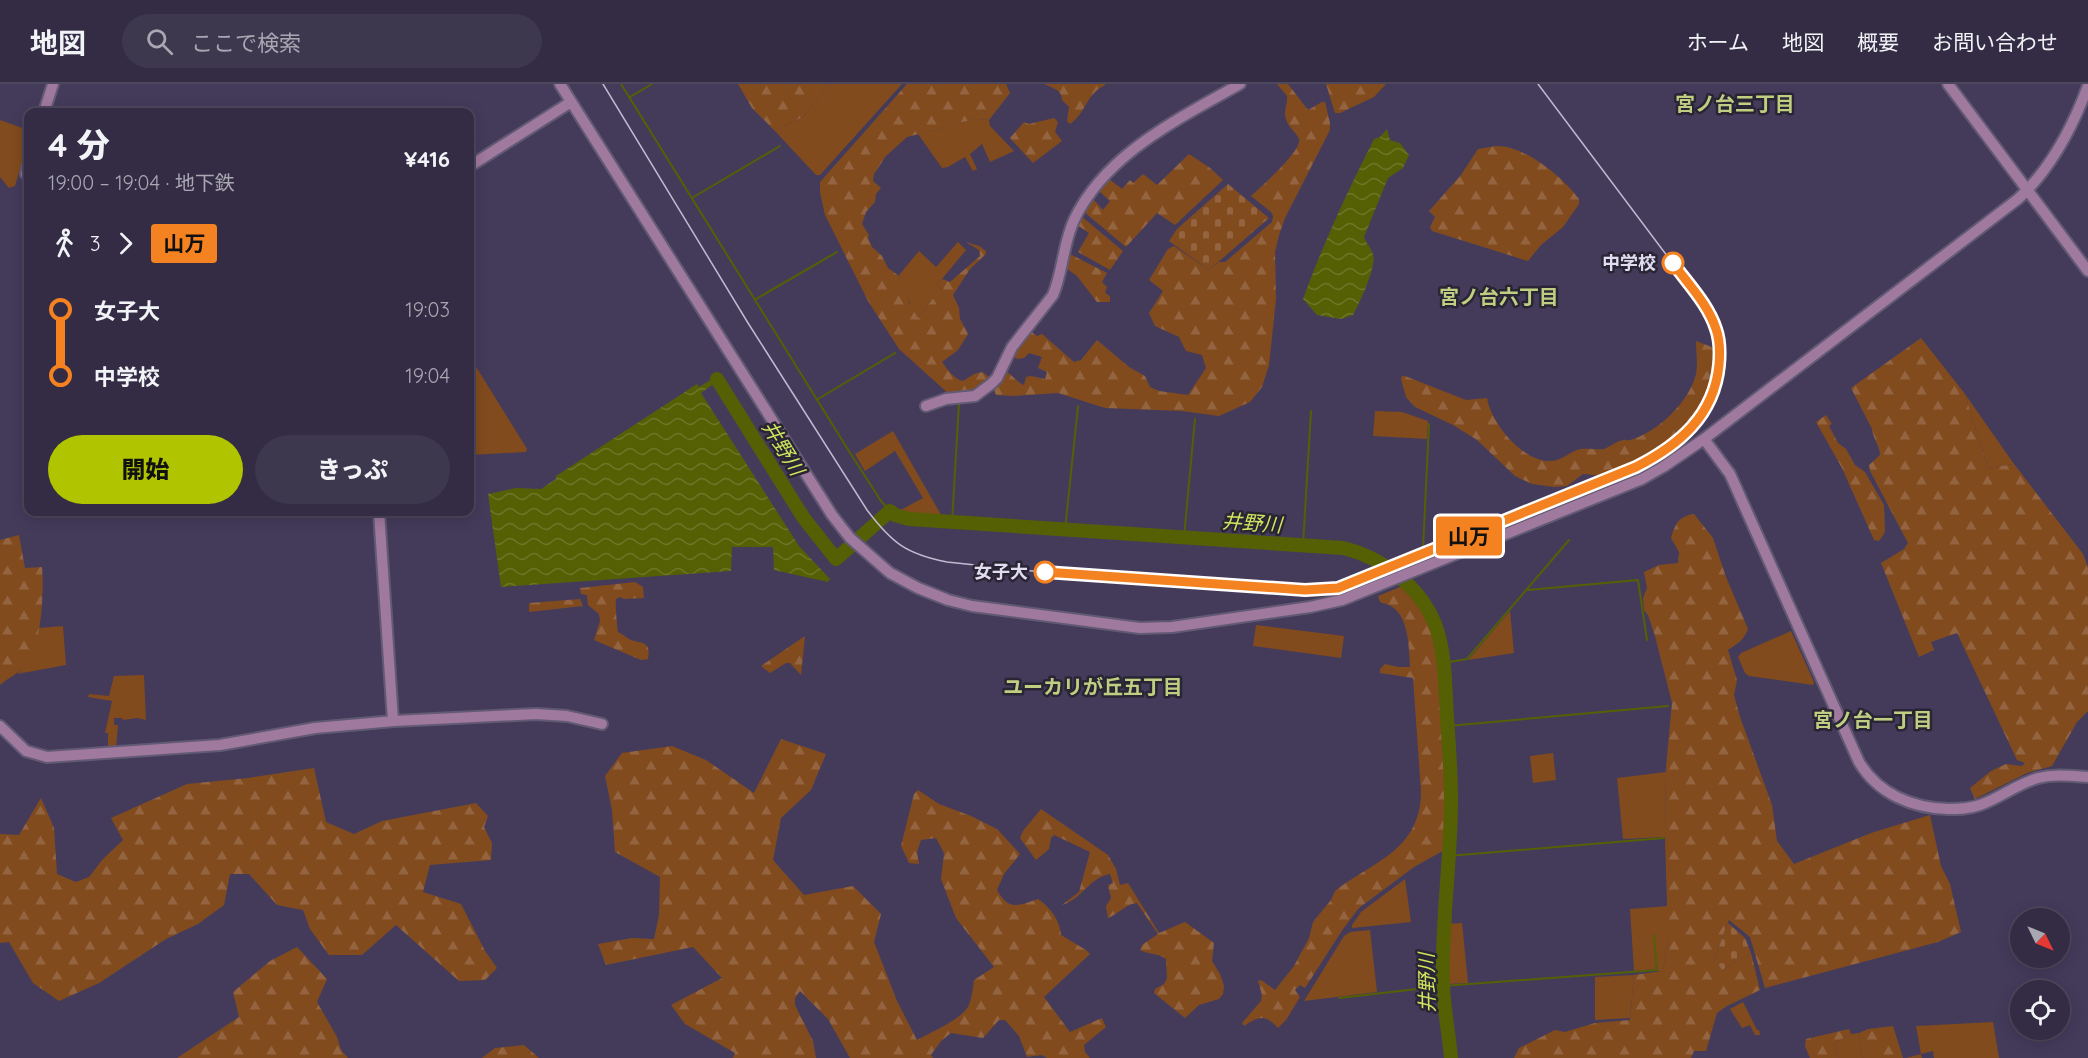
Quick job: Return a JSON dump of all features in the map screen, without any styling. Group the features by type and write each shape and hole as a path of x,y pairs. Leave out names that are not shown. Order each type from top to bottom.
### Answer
{"street":[{"path":"45,108 53,84"},
{"path":"560,84 832,515 850,538 890,573 918,588 959,603 1140,628 1173,627 1329,604 1378,587 1600,497 1663,468 2027,191 2059,146 2088,86"},
{"path":"927,406 946,399 975,396 984,391 997,378 1012,346 1053,295 1064,249 1074,220 1086,200 1106,175 1146,140 1240,84"},
{"path":"1948,84 2088,270"},
{"path":"474,163 571,102"},
{"path":"1704,439 1730,474 1859,762 1884,790 1904,801 1926,807 1965,809 1985,803 2023,783 2042,777 2059,775 2088,777"},
{"path":"379,516 393,721"},
{"path":"0,726 26,751 47,757 220,745 315,728 393,721 536,714 567,716 602,724"}],"green space":[{"path":"738,84 832,84 826,88 803,117 775,131 752,108"},
{"path":"832,84 902,84 820,175 816,175 775,131 803,117 826,88"},
{"path":"907,84 1006,84 1010,93 989,120 974,119 960,122 953,120 942,128 907,137 886,156 874,174 873,181 881,188 876,194 875,202 866,212 862,224 869,235 872,247 882,256 888,268 906,281 909,303 918,318 934,297 944,296 944,290 937,285 942,279 950,282 980,256 979,250 966,242 986,251 986,254 970,269 953,295 959,308 960,319 968,334 958,350 942,362 959,380 963,381 982,372 988,376 988,382 976,390 950,395 899,349 868,301 825,215 820,192 820,182"},
{"path":"1044,84 1105,85 1093,94 1080,114 1070,124 1067,121 1069,107 1056,90"},
{"path":"1277,84 1288,84 1308,110 1325,102 1330,130 1285,218 1279,235 1275,252 1276,299 1269,365 1262,387 1250,402 1219,416 1182,411 1105,408 1058,393 996,395 993,387 1005,371 1024,385 1026,377 1045,379 1047,372 1038,368 1042,357 1029,353 1024,358 1017,359 1012,355 1029,330 1037,336 1042,334 1074,362 1081,360 1097,340 1129,367 1145,376 1150,387 1159,391 1188,395 1206,368 1202,355 1186,351 1179,337 1155,326 1149,313 1163,291 1149,280 1168,249 1174,246 1209,270 1219,262 1225,262 1272,222 1271,212 1251,196 1288,160 1299,139 1288,125 1285,113 1287,96"},
{"path":"1326,84 1386,84 1374,97 1340,113 1335,113"},
{"path":"1054,118 1058,122 1055,132 1062,141 1033,163 1010,138 1024,122 1029,124"},
{"path":"953,119 963,122 978,119 989,120 990,126 1014,151 990,162 982,144 970,154 977,169 973,171 965,157 942,168 918,134 942,128"},
{"path":"0,120 24,129 24,156 15,186 9,188 0,177"},
{"path":"1496,146 1519,151 1542,164 1563,181 1579,199 1579,204 1563,227 1541,245 1528,261 1432,231 1430,227 1435,217 1429,211 1461,175 1478,149"},
{"path":"1189,154 1223,180 1175,225 1157,213 1126,247 1083,211 1093,199 1103,210 1110,201 1099,191 1109,179 1122,189 1130,180 1133,183 1143,174 1157,185"},
{"path":"1228,184 1269,218 1209,270 1169,241 1177,229"},
{"path":"1081,216 1123,251 1110,270 1078,252 1089,233 1077,225"},
{"path":"958,242 966,250 937,285 944,290 944,297 934,297 918,318 911,308 905,285 899,275 919,251 936,267"},
{"path":"1068,253 1107,273 1102,282 1107,287 1105,293 1110,296 1110,302 1097,302 1077,276 1066,268"},
{"path":"1921,338 1965,394 1988,468 2014,464 2083,554 2088,567 2088,711 2077,722 2052,766 2027,773 1975,799 1970,788 1991,771 2006,764 2022,766 2025,763 2017,760 1957,633 1931,642 1934,650 1919,657 1881,563 1904,549 1908,543 1870,471 1869,465 1880,455 1880,452 1872,429 1851,388"},
{"path":"1696,341 1717,349 1717,368 1707,401 1686,429 1657,451 1624,469 1604,476 1583,474 1567,486 1532,484 1515,476 1477,440 1453,425 1415,407 1406,397 1401,379 1405,376 1466,400 1487,398 1495,419 1510,440 1530,456 1552,461 1577,450 1604,449 1616,442 1630,440 1651,431 1661,423 1680,405 1693,384 1697,370"},
{"path":"474,363 527,449 526,452 474,455"},
{"path":"1965,394 2014,464 1988,468"},
{"path":"1375,411 1402,412 1428,421 1427,439 1373,436"},
{"path":"1826,415 1832,424 1829,426 1838,443 1846,449 1855,465 1865,472 1884,505 1885,532 1879,541 1874,540 1842,468 1816,422"},
{"path":"893,431 944,520 911,517 897,512 923,498 895,451 865,471 855,454"},
{"path":"1694,514 1713,538 1726,577 1748,629 1742,639 1728,650 1737,680 1734,695 1772,805 1777,841 1794,864 1871,833 1930,815 1941,866 1950,884 1961,932 1938,942 1765,988 1750,937 1729,920 1714,959 1722,970 1751,953 1760,990 1717,1013 1706,1051 1694,1051 1691,1058 1514,1058 1519,1048 1555,1030 1565,1032 1595,1023 1630,1020 1634,975 1663,971 1668,937 1665,837 1666,767 1672,703 1655,636 1644,610 1643,598 1647,588 1644,572 1659,565 1678,563 1679,552 1671,538 1681,519"},
{"path":"19,535 25,568 42,567 41,618 36,645 26,665 0,685 0,540"},
{"path":"635,582 643,587 644,598 624,599 620,597 616,599 616,616 618,632 647,646 648,659 641,660 594,640 600,621 599,614 588,605 587,595 581,594 580,588"},
{"path":"1405,585 1431,622 1441,662 1449,800 1446,849 1414,867 1359,908 1305,988 1300,985 1295,990 1300,997 1286,1020 1278,1028 1262,1018 1244,1026 1242,1023 1261,1001 1262,995 1258,981 1261,980 1275,990 1294,966 1309,938 1313,922 1331,900 1335,891 1393,852 1413,827 1419,811 1421,791 1413,678 1380,673 1380,669 1385,664 1410,667 1407,632 1401,616 1396,609 1380,602 1378,596"},
{"path":"580,599 583,606 529,612 529,603"},
{"path":"1510,611 1514,653 1468,660"},
{"path":"1256,625 1344,636 1341,658 1253,646"},
{"path":"63,626 66,665 17,674 32,653 38,628"},
{"path":"1791,631 1814,682 1813,685 1749,676 1745,673 1738,657 1741,653"},
{"path":"805,636 801,675 790,663 770,673 761,666"},
{"path":"144,675 146,720 114,718 114,725 118,725 116,748 108,749 108,733 105,733 112,701 88,697 89,694 109,696 114,676"},
{"path":"781,739 826,754 811,790 781,818 773,860 804,895 853,886 881,914 874,942 897,1001 917,1040 946,1025 966,1010 972,996 974,980 994,967 956,918 941,879 944,853 936,838 921,840 917,852 919,864 909,863 901,846 914,794 918,790 939,804 997,829 1020,854 1004,874 997,890 1001,897 1014,905 1038,899 1054,914 1061,935 1090,954 1044,997 1070,1032 1102,1018 1106,1027 1084,1045 1085,1052 1090,1058 1047,1058 1042,1055 1027,1057 1019,1036 1005,1020 999,1020 983,1038 951,1033 941,1041 931,1055 933,1058 850,1058 828,1019 800,991 795,998 795,1005 813,1041 816,1058 733,1058 735,1053 685,1024 671,1005 722,978 693,947 606,965 598,944 632,938 654,939 659,915 660,877 615,852 612,810 605,776 622,753 672,746 706,760 754,793"},
{"path":"1553,753 1556,780 1533,783 1530,756"},
{"path":"314,768 326,822 354,834 382,821 476,803 488,816 484,827 492,843 491,860 430,865 423,892 461,904 485,951 497,968 485,980 459,981 396,925 362,955 329,955 310,929 303,910 277,905 249,874 230,874 224,905 198,924 166,939 99,983 59,1001 33,983 9,942 0,943 0,834 19,835 41,798 54,828 57,874 76,882 89,877 103,859 123,840 111,818 187,784"},
{"path":"1666,772 1665,837 1623,839 1617,778"},
{"path":"1041,809 1108,855 1116,869 1120,885 1128,883 1159,933 1185,922 1214,943 1212,961 1224,986 1223,994 1219,999 1199,1005 1185,1018 1154,993 1155,989 1164,984 1167,978 1166,959 1140,950 1142,945 1158,934 1137,903 1129,905 1108,918 1106,906 1111,898 1108,885 1113,883 1110,874 1097,879 1075,898 1062,905 1079,892 1090,852 1054,835 1051,838 1049,849 1036,860 1020,838"},
{"path":"1405,879 1411,922 1352,928 1361,912"},
{"path":"1668,906 1668,937 1663,971 1658,972 1654,934 1656,969 1634,971 1630,909"},
{"path":"1462,923 1468,983 1447,984 1448,924"},
{"path":"1728,923 1745,938 1751,953 1722,970 1714,959"},
{"path":"1370,930 1377,992 1304,1001 1344,936 1350,932"},
{"path":"297,947 327,979 317,1002 337,1037 341,1050 348,1058 177,1058 239,1017 233,992 270,961"},
{"path":"1634,975 1630,1018 1595,1020 1595,977"},
{"path":"1743,1002 1760,1035 1755,1035 1750,1025 1742,1028 1730,1009"},
{"path":"1993,1022 1999,1058 1934,1058 1933,1051 1921,1054 1916,1026"},
{"path":"1893,1026 1903,1058 1863,1058 1859,1033 1868,1029"},
{"path":"1849,1029 1851,1034 1834,1043 1839,1058 1810,1058 1805,1046 1806,1039"},
{"path":"1859,1033 1863,1058 1839,1058 1834,1043 1851,1034"},
{"path":"524,1045 539,1058 482,1058 495,1048"},
{"path":"1921,1054 1922,1058 1906,1058"}],"water":[{"path":"1387,129 1390,140 1400,143 1409,155 1403,168 1388,178 1364,237 1374,260 1367,285 1353,315 1341,319 1317,315 1303,299 1354,179 1374,139 1380,137"},
{"path":"714,378 716,382 701,393 799,546 830,579 828,582 774,570 773,547 732,547 731,571 501,587 488,494 516,488 541,489 556,479 556,476 697,384 699,387"}],"waterway":[{"path":"621,84 847,448 890,511"},
{"path":"630,97 652,84"},
{"path":"692,198 780,146"},
{"path":"756,299 837,252"},
{"path":"818,399 895,353"},
{"name":"井野川","path":"717,379 803,517 836,559 890,511 909,519 1343,548 1372,558 1410,586 1428,610 1435,624 1439,635 1444,670 1451,800 1443,940 1443,986 1451,1058"},
{"path":"952,522 959,403"},
{"path":"1065,530 1078,406"},
{"path":"1303,545 1311,411"},
{"path":"1184,537 1195,419"},
{"path":"1415,567 1423,549 1429,424"},
{"path":"1444,663 1467,659 1569,540"},
{"name":"井野川","path":"1407,583 1410,577"},
{"path":"1528,590 1638,580 1647,640"},
{"path":"1448,726 1668,706"},
{"path":"1448,856 1664,838"},
{"path":"1339,998 1443,986 1657,970 1654,935"}],"tram line":[{"path":"603,84 748,323 867,510 892,539 910,551 947,562 1071,575 1305,590 1324,590 1348,585 1636,467 1680,439 1702,415 1710,400 1716,384 1720,357 1716,326 1707,309 1538,84"}],"metro line":[{"name":"山万","path":"1045,572 1305,590 1338,588 1593,486 1657,457 1676,444 1702,417 1718,380 1720,355 1717,330 1707,309 1673,263"}],"place":[{"name":"中学校","path":"1673,263"},
{"name":"女子大","path":"1045,572"}],"district":[{"name":"宮ノ台三丁目","path":"1735,104"},
{"name":"宮ノ台六丁目","path":"1499,297"},
{"name":"ユーカリが丘五丁目","path":"1093,687"},
{"name":"宮ノ台一丁目","path":"1873,720"}]}
